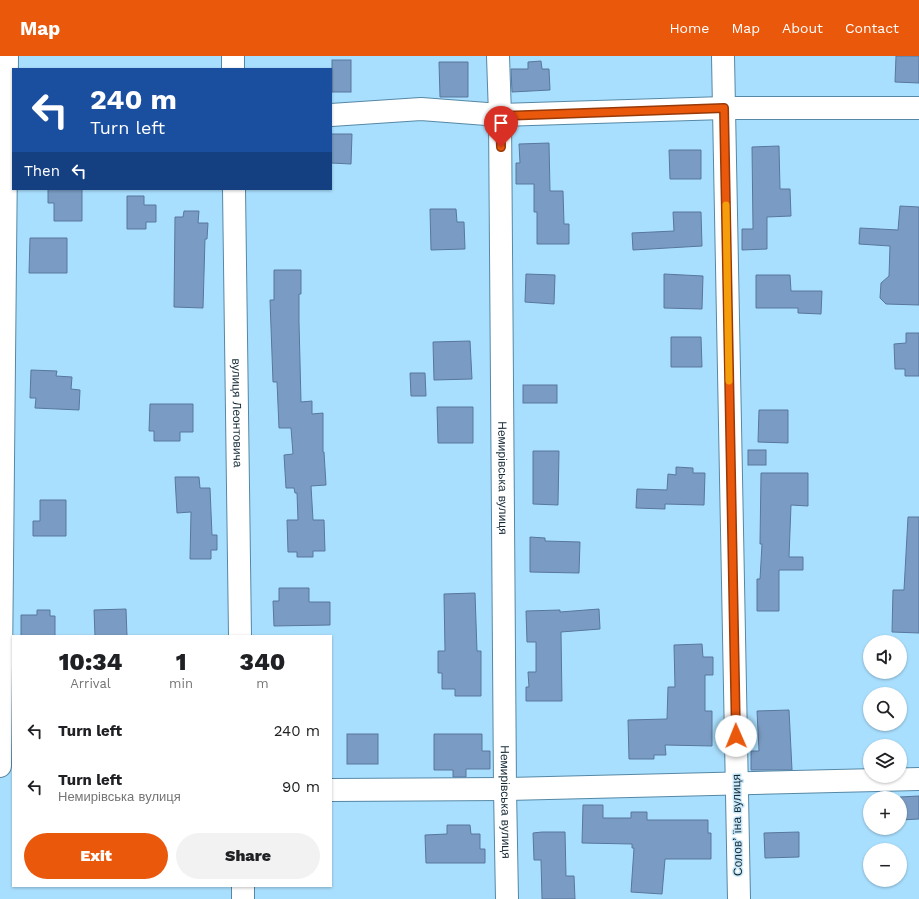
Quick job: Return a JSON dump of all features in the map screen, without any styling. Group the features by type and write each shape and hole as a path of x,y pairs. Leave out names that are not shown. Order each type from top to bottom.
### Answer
{"street":[{"path":"0,766 7,56"},
{"path":"233,56 233,68"},
{"name":"Немирівська вулиця","path":"498,56 500,116 505,789 508,899"},
{"name":"Соловʼїна вулиця","path":"723,56 739,899"},
{"path":"332,115 421,109 500,116 724,108 919,108"},
{"name":"вулиця Леонтовича","path":"234,190 240,635"},
{"path":"332,790 505,789 919,779"},
{"path":"243,887 243,899"}],"building":[{"path":"896,56 919,56 919,83 895,82"},
{"path":"332,60 351,60 351,92 332,92"},
{"path":"541,61 542,69 549,69 550,90 512,92 511,69 528,69 528,62"},
{"path":"439,62 468,62 468,97 440,97"},
{"path":"332,134 352,134 351,164 332,163"},
{"path":"549,143 550,191 563,191 564,224 569,224 569,244 537,244 537,212 534,212 534,184 516,184 516,163 520,163 519,144"},
{"path":"779,146 780,189 790,189 791,216 767,217 767,249 742,250 742,229 753,229 752,147"},
{"path":"669,150 701,150 701,179 670,179"},
{"path":"48,190 82,190 82,221 54,221 54,203 48,203"},
{"path":"127,196 144,196 144,205 156,205 156,222 146,222 146,229 127,229"},
{"path":"900,206 919,207 919,305 886,304 880,298 881,283 889,276 890,246 859,244 860,228 898,230"},
{"path":"430,209 456,209 457,222 464,222 465,249 431,250"},
{"path":"184,211 199,211 198,223 208,223 207,239 205,239 203,308 174,307 175,217 183,217"},
{"path":"673,212 701,212 702,246 633,250 632,233 674,231"},
{"path":"30,238 67,238 67,273 29,273"},
{"path":"274,270 301,270 299,322 301,402 312,401 312,414 323,413 323,452 326,485 311,486 313,520 324,520 325,551 313,551 313,557 297,557 297,552 288,552 287,520 298,520 297,493 295,493 294,488 286,488 284,455 293,454 291,428 279,428 277,382 273,382 270,300 274,300"},
{"path":"526,274 555,275 554,304 525,302"},
{"path":"664,274 703,276 702,309 664,308"},
{"path":"756,275 790,275 791,291 822,291 821,314 798,313 798,308 756,308"},
{"path":"906,333 919,333 919,376 905,376 905,369 895,369 894,344 906,343"},
{"path":"671,337 701,337 702,367 671,367"},
{"path":"470,341 472,379 434,380 433,342"},
{"path":"31,370 57,371 56,376 72,377 71,389 80,390 79,410 35,408 36,398 30,398"},
{"path":"410,373 425,373 426,396 411,396"},
{"path":"523,385 557,385 557,403 523,403"},
{"path":"150,404 193,404 193,432 180,432 180,441 154,441 154,431 149,431"},
{"path":"437,407 473,407 473,443 438,443"},
{"path":"759,410 788,410 788,443 758,442"},
{"path":"748,450 766,450 766,465 748,465"},
{"path":"533,451 559,451 558,505 533,504"},
{"path":"676,467 693,468 693,473 705,473 704,505 665,504 665,509 636,508 637,489 667,490 668,474 676,475"},
{"path":"761,473 808,473 808,506 791,505 789,557 803,557 803,570 779,570 779,611 757,611 757,579 760,579 762,544 760,544"},
{"path":"175,477 199,477 200,488 210,488 212,535 217,535 217,550 211,550 211,559 190,559 191,512 177,513"},
{"path":"40,500 66,500 66,536 33,536 33,521 40,521"},
{"path":"908,517 919,517 919,633 892,632 893,590 904,590"},
{"path":"530,537 545,538 545,541 580,542 579,573 530,572"},
{"path":"279,588 309,588 309,602 330,602 330,625 274,626 273,601 279,601"},
{"path":"475,593 477,651 481,651 481,696 455,696 455,689 442,689 442,673 438,673 438,651 445,651 444,594"},
{"path":"126,609 127,635 95,635 94,610"},
{"path":"599,609 600,629 561,632 562,701 526,701 526,687 529,687 528,672 536,672 536,642 527,642 526,611 560,610 560,612"},
{"path":"37,610 50,610 50,616 55,616 55,635 21,635 21,615 37,615"},
{"path":"702,644 703,657 713,657 713,675 705,675 705,711 712,711 712,746 665,745 666,755 654,755 654,759 629,759 628,720 667,719 668,687 675,687 674,645"},
{"path":"789,710 792,770 751,770 751,751 759,751 757,711"},
{"path":"347,734 378,734 378,764 347,764"},
{"path":"434,734 482,734 482,751 490,751 490,769 466,769 466,777 453,777 453,770 434,770"},
{"path":"919,796 919,819 907,820 907,797"},
{"path":"583,805 603,805 603,818 631,818 631,812 647,812 647,820 708,820 708,833 711,833 711,859 665,859 662,894 631,892 634,848 632,848 632,844 582,843"},
{"path":"447,825 470,825 471,834 480,834 480,849 485,849 485,863 426,863 425,835 447,834"},
{"path":"565,832 566,876 574,876 575,899 542,899 541,860 534,860 533,833"},
{"path":"799,832 799,857 765,858 764,833"}],"slow traffic":[{"path":"726,205 729,381"}],"route":[{"path":"501,147 500,116 724,108 736,736"}]}
